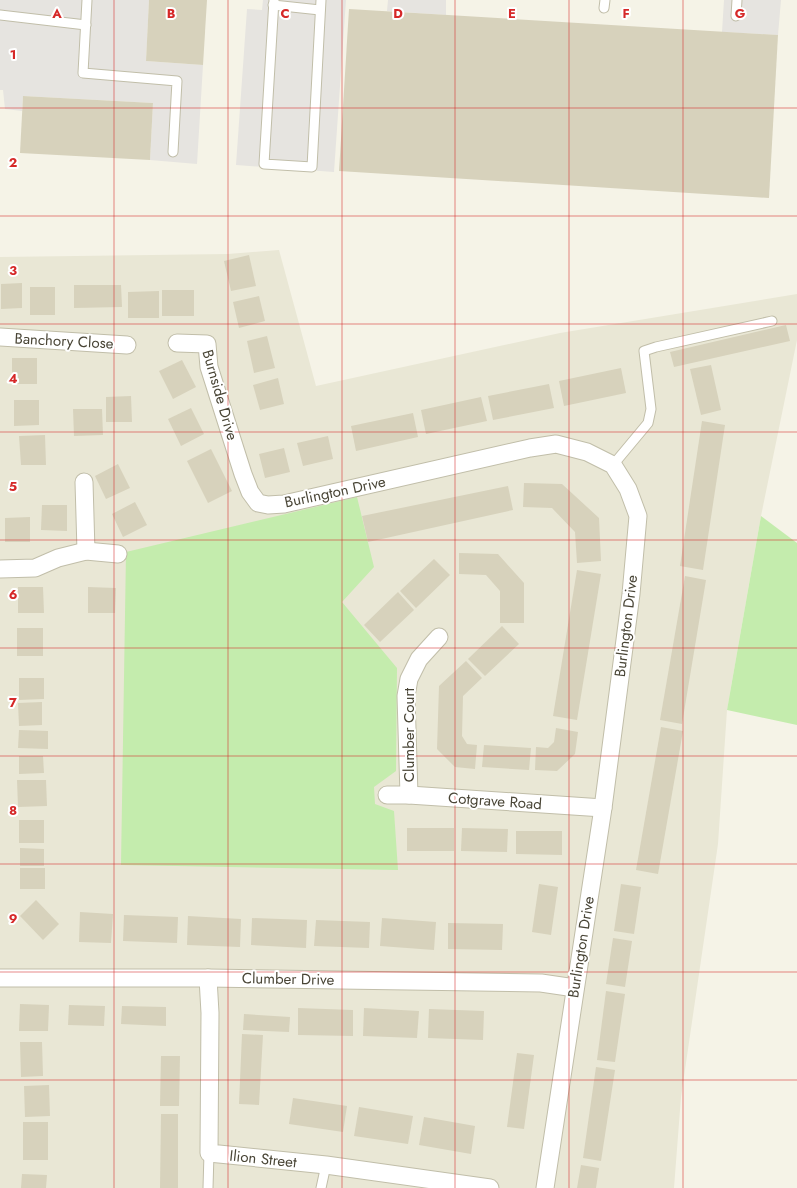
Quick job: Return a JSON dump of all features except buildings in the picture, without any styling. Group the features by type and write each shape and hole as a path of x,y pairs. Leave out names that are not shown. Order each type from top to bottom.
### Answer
{"street":[{"name":"Banchory Close","path":"0,337 127,345"},
{"name":"Burnside Drive","path":"177,343 206,344 209,367 243,474"},
{"name":"Burlington Drive","path":"243,474 250,492 258,502 268,505 284,504 530,448 556,444 587,452 613,465 628,489 638,516 631,594 603,808 544,1188"},
{"path":"84,482 86,551"},
{"path":"0,568 35,568 58,558 86,551 118,554"},
{"name":"Clumber Court","path":"409,795 406,696 409,679 419,659 439,637"},
{"name":"Cotgrave Road","path":"387,795 409,795 603,808"},
{"name":"Clumber Drive","path":"0,978 208,978 541,983 575,988"},
{"name":"Ilion Street","path":"208,978 210,1014 209,1153 326,1165 490,1188"}],"lane":[{"path":"87,0 83,73 176,81 173,152"},
{"path":"320,10 274,3 264,164 312,167 321,0"},
{"path":"736,16 737,0"},
{"path":"0,15 86,25"},
{"path":"613,465 648,423 651,409 644,351 772,321"},
{"path":"208,1188 209,1153"},
{"path":"321,1188 326,1165"}],"shaded area":[{"path":"0,0 149,0 146,61 203,65 197,164 150,160 153,103 23,96 22,111 5,109 3,90 0,90"},
{"path":"263,0 346,0 334,172 236,165 247,9 262,10"},
{"path":"388,0 446,0 446,15 387,11"},
{"path":"724,0 781,0 778,35 722,32"},
{"path":"279,250 316,386 560,333 797,294 797,340 761,516 727,710 718,844 681,1097 674,1188 0,1188 0,257 228,254"}],"green space":[{"path":"357,497 374,567 342,602 397,668 396,771 374,787 375,804 394,811 398,870 121,865 126,552"},
{"path":"761,516 797,543 797,725 727,710"}]}
